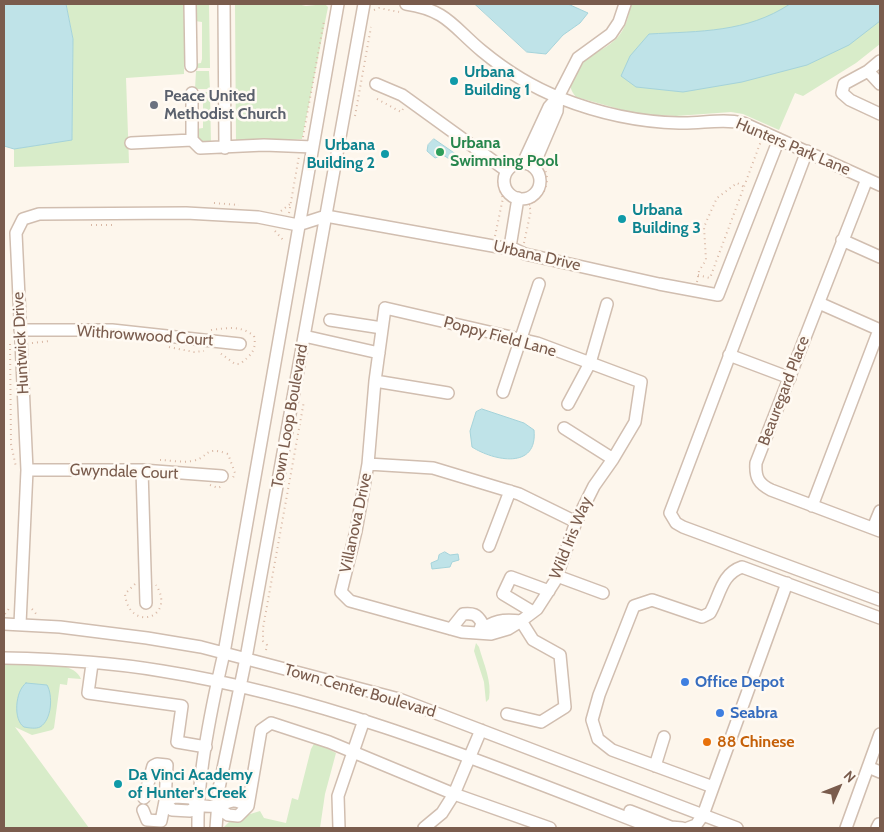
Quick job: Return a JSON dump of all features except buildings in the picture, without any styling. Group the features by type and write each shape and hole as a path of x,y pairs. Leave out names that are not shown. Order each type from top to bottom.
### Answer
{"street":[{"path":"190,4 191,66"},
{"path":"224,4 225,148"},
{"name":"Town Loop Boulevard","path":"198,828 198,805 206,747 217,681 224,653 293,224 307,147 338,4"},
{"name":"Town Loop Boulevard","path":"216,828 216,806 246,658 364,4"},
{"name":"Hunters Park Lane","path":"406,4 437,12 481,51 515,76 558,97 602,113 637,120 680,123 730,120 743,123 880,185"},
{"path":"528,165 557,111 558,97 578,58 611,34 619,22 625,4"},
{"path":"880,61 868,71 844,84 842,93 850,100 880,114"},
{"path":"868,71 880,84"},
{"path":"376,84 402,96 502,173 508,192 518,198 532,196 544,186 540,177 528,165"},
{"path":"192,93 192,140 200,148 264,145 307,147"},
{"name":"Urbana Drive","path":"326,216 504,248 510,246 534,256 718,295 779,139"},
{"path":"131,143 192,140"},
{"path":"807,151 671,505 670,512 672,518 684,527 880,600"},
{"path":"502,173 511,167 528,165"},
{"name":"Beauregard Place","path":"867,179 756,463 756,474 763,486 877,530"},
{"path":"510,246 518,198"},
{"name":"Huntwick Drive","path":"20,624 22,472 20,330 16,233 23,220 39,214 186,212 258,217 293,224 326,216"},
{"path":"842,240 880,258"},
{"path":"503,392 522,340 539,284"},
{"path":"812,506 880,330 818,303"},
{"path":"568,404 590,363 608,304"},
{"name":"Poppy Field Lane","path":"385,308 522,340 641,382"},
{"name":"Villanova Drive","path":"385,308 375,380 368,464 356,531 341,592 350,600 451,629 480,632"},
{"path":"330,320 382,328"},
{"name":"Withrowwood Court","path":"20,330 112,330 240,344"},
{"path":"304,336 379,353"},
{"path":"729,355 790,378"},
{"path":"375,380 448,393"},
{"name":"Wild Iris Way","path":"480,632 492,634 500,632 521,621 533,612 548,591 557,576 576,522 594,486 635,422 641,382"},
{"path":"564,428 613,459"},
{"path":"368,464 433,468 510,491 576,522"},
{"path":"142,470 146,603"},
{"name":"Gwyndale Court","path":"22,472 142,470 222,476"},
{"path":"488,546 510,491"},
{"path":"877,530 880,511"},
{"path":"713,787 612,750 598,740 592,720 602,686 634,606 652,600 702,617 710,613 723,582 732,570 742,567 880,618"},
{"path":"557,576 603,593"},
{"path":"533,612 503,594 512,577 548,591"},
{"path":"688,828 696,825 703,815 787,583"},
{"path":"451,629 463,614 472,613 479,617 482,623 480,632"},
{"path":"480,632 490,623 505,619 521,621 533,640 560,655 565,707 541,722 507,714"},
{"name":"Town Center Boulevard","path":"4,620 20,624 147,638 224,653 399,699 737,828"},
{"name":"Town Center Boulevard","path":"4,658 159,670 240,686 364,720 652,828"},
{"path":"92,664 88,693 182,706 177,742 206,747"},
{"path":"339,828 338,796 364,720"},
{"path":"165,801 172,810 190,811 198,805 216,806 228,815 238,816 248,806 261,730 271,723 329,742 454,794 550,828"},
{"path":"424,828 442,813 454,794 481,730"},
{"path":"656,766 664,737"},
{"path":"846,828 880,738"},
{"path":"143,810 147,820 160,822 165,801 168,768 164,764 157,764 150,770 144,798"},
{"path":"868,768 880,772"},
{"name":"Town Center Boulevard","path":"575,798 604,801 671,827 682,828"}],"path":[{"path":"293,224 307,147 324,18"},
{"path":"377,99 401,112 405,106"},
{"path":"698,275 710,278 761,141"},
{"path":"494,243 504,198 499,188 502,173"},
{"path":"689,284 697,283 698,275 706,260 704,227 717,198 737,183 744,187"},
{"path":"528,205 531,210 524,245 528,249"},
{"path":"10,338 11,444 22,472"},
{"path":"136,582 125,594 126,604 132,613 145,618 153,616 160,608 162,598 153,581"},
{"path":"32,600 32,610 40,617"},
{"path":"4,620 12,604"}],"green space":[{"path":"66,4 185,4 184,74 126,78 129,163 14,167 14,149 72,139 73,39"},
{"path":"196,4 209,4 210,68 195,68 195,64 201,63 202,59 202,22 195,21"},
{"path":"235,4 297,4 306,6 325,4 328,7 302,139 236,143"},
{"path":"631,4 880,4 880,44 856,63 803,96 795,93 779,130 743,114 731,112 676,116 637,114 576,97 571,90 571,85 577,69 587,59 616,39 626,23"},
{"path":"196,71 209,71 210,89 195,89"},
{"path":"195,92 210,92 211,144 203,143 198,137 196,129 203,128 203,98 197,98"},
{"path":"476,643 479,647 488,679 490,692 489,699 486,702 484,682 474,651"},
{"path":"4,663 63,666 74,670 80,676 81,679 68,678 67,685 60,684 54,728 52,730 32,735 15,727 89,828 4,828"},
{"path":"315,742 336,753 325,794 320,828 223,828 231,820 260,811 264,818 286,823 292,798 298,800 311,749"}],"water":[{"path":"4,4 66,4 73,39 72,140 14,149 4,146"},
{"path":"475,4 568,4 588,13 580,23 563,35 546,54 527,52"},
{"path":"790,4 880,4 880,21 849,45 807,65 742,82 683,92 636,87 621,76 630,56 649,34 722,29 757,20"},
{"name":"Urbana Swimming Pool","path":"434,139 463,159 463,163 459,165 443,155 435,158 427,151 428,145"},
{"path":"482,409 524,423 534,430 533,443 529,452 522,457 513,459 492,456 472,447 470,431 476,412"},
{"path":"445,552 450,555 458,554 459,560 452,562 450,567 432,569 431,563 438,560 439,555"},
{"path":"26,683 47,685 49,689 51,701 49,713 44,724 38,728 24,727 18,718 18,699 22,687"}],"place":[{"name":"Urbana Building 1","path":"454,81"},
{"name":"Peace United Methodist Church","path":"154,105"},
{"name":"Urbana Swimming Pool","path":"440,152"},
{"name":"Urbana Building 2","path":"385,154"},
{"name":"Urbana Building 3","path":"622,219"},
{"name":"Office Depot","path":"685,682"},
{"name":"Seabra","path":"720,713"},
{"name":"88 Chinese","path":"707,742"},
{"name":"Da Vinci Academy of Hunter's Creek","path":"118,784"}]}
